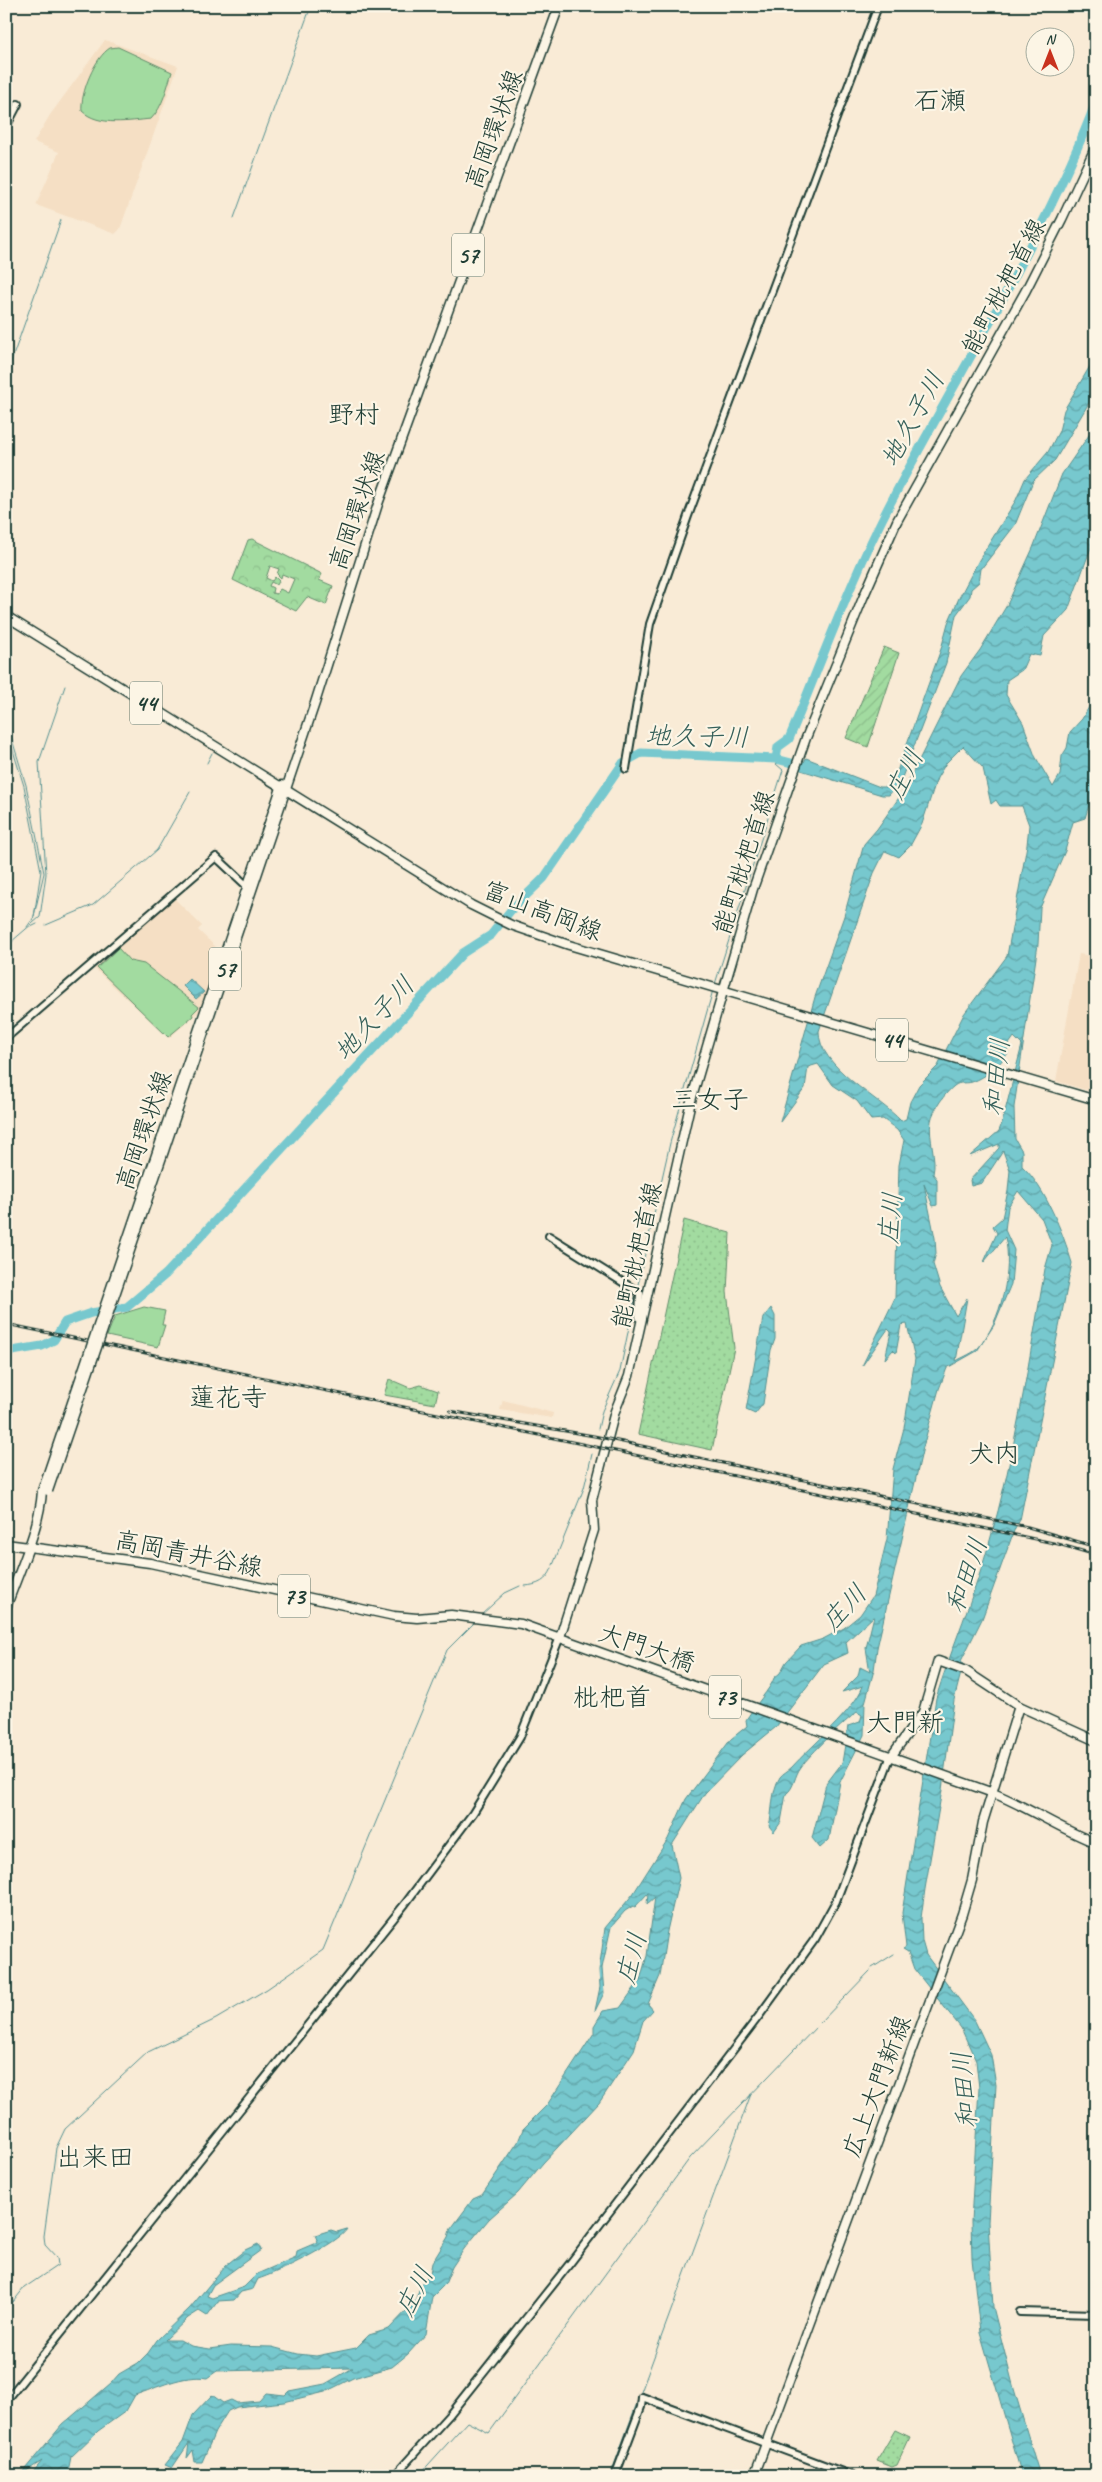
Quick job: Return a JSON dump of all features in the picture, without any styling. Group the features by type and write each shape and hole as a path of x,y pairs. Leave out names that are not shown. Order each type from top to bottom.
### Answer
{"main road":[{"name":"高岡環状線","path":"6,1608 250,886 315,703 377,507 559,6"},
{"name":"能町枇杷首線","path":"564,1639 594,1530 592,1500 615,1411 623,1397 629,1376 717,988 804,746 856,615 897,521 1026,290 1096,146"},
{"name":"富山高岡線","path":"6,616 283,790 495,918 510,925 569,945 1096,1100"},
{"name":"高岡青井谷線","path":"6,1544 150,1563 394,1616 417,1618 451,1615 521,1624 564,1639"},
{"name":"大門大橋","path":"564,1639 890,1758"},
{"path":"890,1758 923,1712 938,1661 966,1671 1019,1706 1096,1741"},
{"name":"広上大門新線","path":"754,2476 962,1914 972,1880 983,1822 1019,1706"},
{"name":"73","path":"890,1758 992,1792 1017,1803 1069,1832 1096,1843"}],"street":[{"path":"626,769 650,624 665,579 878,6"},
{"path":"6,128 18,104"},
{"path":"6,1038 216,857 250,886"},
{"path":"549,1236 638,1292 639,1318 642,1322"},
{"path":"6,2401 405,1904 473,1812 520,1737 564,1639"},
{"path":"394,2476 450,2414 572,2262 760,2016 815,1939 836,1901 890,1758"},
{"path":"1020,2312 1096,2314"},
{"path":"615,2476 641,2407 642,2397 853,2476"}],"shaded area":[{"path":"105,40 178,66 120,229 115,234 36,205 59,152 34,142 50,115"},
{"path":"173,897 202,926 198,930 220,951 203,1008 169,1038 94,968"},
{"path":"1079,954 1096,957 1096,1093 1056,1081"},
{"path":"503,1400 553,1413 552,1418 500,1410"}],"green space":[{"path":"118,47 172,72 162,103 151,119 124,122 106,121 89,116 82,111 83,95 94,67 110,48"},
{"path":"252,539 322,574 319,580 333,586 326,605 307,597 296,611 233,580 248,540","holes":["270,566 279,569 277,574 281,578 282,574 294,579 288,593 280,589 277,594 272,593 273,588 269,586 271,582 277,585 279,581 275,577 272,581 266,578"]},
{"path":"884,647 899,653 868,747 846,738"},
{"path":"118,948 130,961 144,964 199,1007 192,1014 193,1016 168,1037 97,968"},
{"path":"684,1220 730,1233 727,1292 734,1348 712,1450 638,1434"},
{"path":"144,1307 165,1311 162,1325 165,1325 158,1347 107,1336 115,1316"},
{"path":"389,1379 410,1388 421,1385 438,1391 435,1404 384,1395"},
{"path":"895,2430 910,2437 897,2465 892,2467 877,2461"}],"water":[{"path":"1096,356 1096,391 1055,460 1033,481 1015,525 981,569 979,582 971,589 970,596 956,615 946,663 901,780 889,795 882,795 801,770 806,758 880,787 888,787 895,777 941,649 948,623 959,598 979,560 1016,500 1025,479 1048,452 1059,431 1064,410"},
{"path":"1096,425 1096,534 1068,610 1044,636 1040,656 1029,654 1022,670 1007,680 1006,695 1023,723 1035,756 1053,787 1060,775 1062,756 1067,748 1070,732 1082,719 1096,695 1096,782 1085,818 1073,822 1065,851 1040,908 1038,944 1014,1107 1015,1139 1022,1151 1022,1166 1046,1198 1064,1238 1072,1263 1020,1520 1015,1528 982,1619 961,1661 963,1665 954,1700 942,1790 921,1918 922,1941 926,1955 975,2021 991,2055 996,2085 988,2222 993,2307 1014,2389 1040,2476 1022,2476 980,2332 972,2259 971,2221 979,2088 976,2061 961,2028 914,1969 908,1952 903,1949 906,1947 902,1913 936,1698 983,1563 998,1510 1021,1407 1045,1269 1052,1245 1042,1219 1018,1191 1008,1207 1005,1230 1014,1250 1011,1284 994,1325 987,1336 999,1309 1006,1279 1007,1250 1005,1237 984,1262 997,1233 993,1226 1002,1218 1010,1170 1003,1151 982,1183 971,1186 970,1180 999,1148 999,1144 970,1156 999,1131 1002,1123 1022,1045 1014,1037 1007,1047 1008,1053 992,1070 970,1083 954,1086 943,1097 931,1121 933,1174 937,1179 937,1205 933,1206 924,1184 935,1238 936,1253 933,1264 940,1287 956,1316 967,1298 956,1361 977,1349 986,1337 977,1351 947,1368 939,1389 923,1447 865,1703 864,1735 840,1782 829,1840 820,1848 812,1838 826,1784 842,1763 848,1726 860,1722 862,1715 857,1712 851,1716 801,1767 786,1794 781,1822 774,1832 769,1826 774,1795 780,1777 842,1717 858,1696 863,1686 842,1692 858,1676 860,1667 870,1672 866,1648 874,1616 846,1642 848,1653 824,1664 776,1727 742,1755 705,1793 672,1845 679,1878 667,1931 660,1976 648,2004 653,2010 643,2021 634,2050 599,2103 518,2193 489,2219 464,2249 452,2267 445,2284 432,2297 426,2334 408,2354 392,2367 353,2378 325,2392 284,2402 237,2407 228,2411 215,2432 202,2462 195,2462 193,2450 187,2458 189,2443 172,2468 165,2465 183,2442 193,2415 212,2395 223,2403 231,2400 237,2403 259,2401 266,2393 285,2395 289,2391 325,2384 353,2368 217,2371 207,2378 198,2377 170,2382 135,2395 126,2411 98,2431 71,2457 67,2476 30,2476 42,2461 20,2475 62,2425 119,2374 138,2363 148,2353 157,2340 190,2308 225,2266 245,2250 258,2244 261,2250 213,2285 207,2296 212,2298 244,2287 257,2274 296,2257 297,2251 318,2242 315,2235 331,2230 337,2232 347,2229 342,2235 320,2250 292,2265 258,2279 253,2289 241,2292 234,2300 218,2301 207,2316 199,2311 188,2318 165,2340 180,2340 191,2346 210,2349 231,2346 272,2347 298,2354 316,2356 356,2348 369,2335 389,2329 416,2299 421,2284 430,2273 432,2263 448,2237 450,2230 473,2199 482,2195 518,2142 523,2129 547,2105 594,2033 594,2026 603,2011 620,2008 640,1980 647,1956 655,1897 647,1904 648,1893 635,1907 633,1906 625,1911 611,1927 602,1968 604,1993 595,2011 600,1987 599,1970 605,1928 633,1894 668,1839 686,1799 731,1739 747,1726 746,1720 786,1662 801,1646 823,1639 844,1628 860,1615 873,1596 887,1539 893,1469 904,1428 915,1359 907,1324 901,1325 896,1353 893,1350 885,1359 891,1332 888,1329 862,1366 895,1298 899,1165 904,1140 897,1130 883,1119 871,1120 857,1101 833,1085 818,1064 808,1067 805,1088 780,1122 815,997 844,916 864,844 903,792 961,676 980,650 1007,605 1033,548 1062,474","holes":["963,746 983,768 991,804 996,800 1000,806 1022,806 1029,825 1027,845 1007,956 964,1014 938,1066 919,1085 910,1102 906,1119 901,1121 851,1080 828,1057 821,1044 819,1031 874,873 885,851 899,857 910,846 922,824 937,778 946,763"]},
{"path":"190,979 204,992 196,999 183,986"},
{"path":"771,1308 775,1316 775,1339 771,1350 763,1404 755,1414 746,1410 763,1318"}],"waterway":[{"path":"234,218 311,6"},
{"name":"地久子川","path":"776,759 778,747 789,739 877,529 1026,254 1075,154 1096,102"},
{"path":"6,376 61,220"},
{"path":"11,942 40,917 46,874 39,762 65,686"},
{"path":"6,720 26,785 44,873 33,920"},
{"path":"6,728 24,786 41,871 34,917 27,927"},
{"path":"207,763 212,753"},
{"name":"地久子川","path":"6,1352 42,1346 54,1340 65,1322 91,1313 127,1307 166,1274 463,953 491,935 511,910 544,878 623,763 641,753 776,759 815,769"},
{"path":"715,984 783,770 776,764 776,759"},
{"path":"46,925 93,905 157,850 190,792"},
{"path":"31,927 37,924"},
{"path":"6,940 13,941"},
{"path":"637,1289 670,1143 713,990"},
{"path":"598,1429 602,1411 620,1371 636,1293"},
{"path":"553,1565 584,1488 592,1454"},
{"path":"525,1586 542,1582 552,1568"},
{"path":"480,1616 505,1593 520,1586"},
{"path":"6,2311 24,2288 58,2265 57,2258 45,2245 44,2236 56,2148 65,2129 148,2052 216,2019 267,1989 323,1950 447,1650 476,1621"},
{"path":"872,1968 894,1954"},
{"path":"418,2476 467,2422 489,2433 690,2158 870,1971"},
{"path":"610,2476 751,2094"}],"railway":[{"path":"6,1324 846,1499 1058,1544 1096,1555"},
{"path":"450,1411 594,1436 1028,1527 1096,1547"}],"district":[{"name":"石瀬","path":"940,100"},
{"name":"野村","path":"354,414"},
{"name":"三女子","path":"710,1099"},
{"name":"蓮花寺","path":"228,1397"},
{"name":"犬内","path":"994,1453"},
{"name":"枇杷首","path":"612,1697"},
{"name":"大門新","path":"905,1722"},
{"name":"出来田","path":"95,2157"}],"water label":[{"name":"庄川","path":"904,774"},
{"name":"和田川","path":"996,1077"},
{"name":"庄川","path":"890,1218"},
{"name":"和田川","path":"966,1575"},
{"name":"庄川","path":"844,1607"},
{"name":"庄川","path":"631,1958"},
{"name":"和田川","path":"964,2090"},
{"name":"庄川","path":"414,2291"}]}
